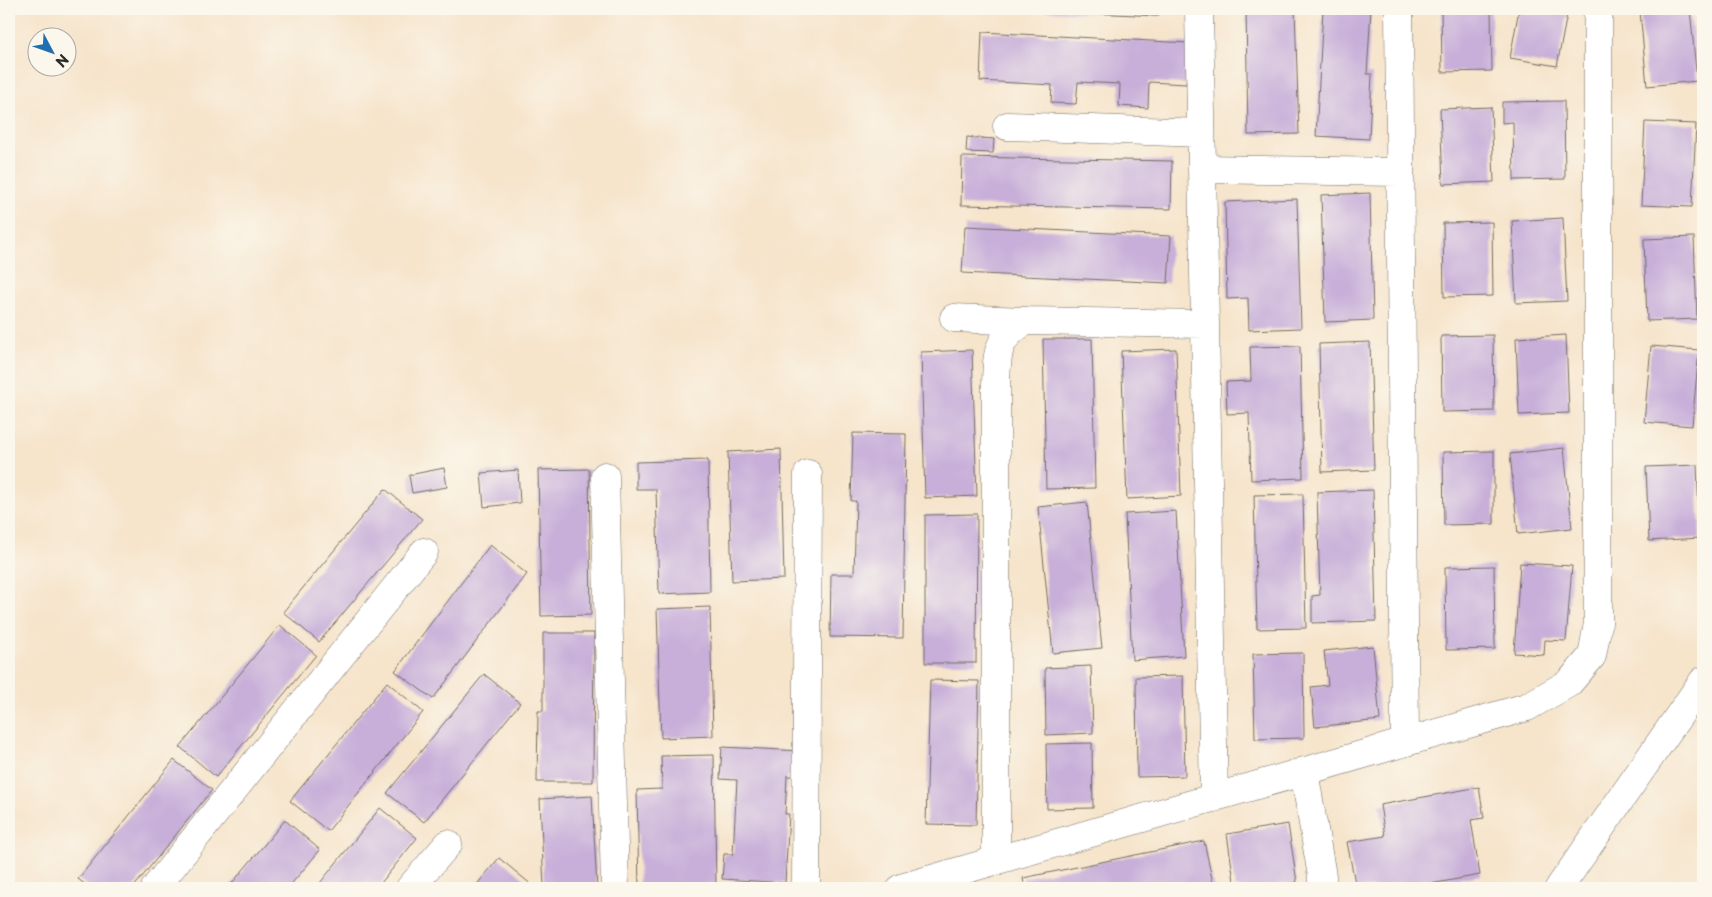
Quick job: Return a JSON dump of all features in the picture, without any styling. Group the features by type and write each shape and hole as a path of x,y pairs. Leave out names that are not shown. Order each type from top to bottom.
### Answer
{"street":[{"path":"1199,9 1214,798"},
{"path":"1399,9 1405,742"},
{"path":"901,888 1527,707 1569,684 1592,656 1598,623 1598,9"},
{"path":"1007,126 1201,133"},
{"path":"1202,169 1400,172"},
{"path":"954,318 1205,324"},
{"path":"996,861 997,355 1005,336 1026,321"},
{"path":"806,888 808,474"},
{"path":"605,476 615,888"},
{"path":"155,888 424,552"},
{"path":"1559,888 1703,681"},
{"path":"1304,771 1322,888"},
{"path":"410,888 448,844"}],"building":[{"path":"1159,9 1159,16 1024,10"},
{"path":"1246,9 1295,9 1299,134 1248,135"},
{"path":"1323,9 1371,9 1367,74 1372,74 1369,139 1316,136"},
{"path":"1441,9 1491,9 1492,71 1442,72"},
{"path":"1519,9 1568,9 1557,66 1510,58"},
{"path":"1690,9 1697,81 1647,86 1640,11"},
{"path":"982,32 1189,43 1186,84 1149,82 1148,108 1119,106 1120,84 1078,82 1076,104 1051,103 1052,85 980,81"},
{"path":"1564,101 1565,179 1514,180 1513,122 1502,123 1502,102"},
{"path":"1491,107 1494,182 1443,184 1440,109"},
{"path":"1645,122 1696,124 1692,207 1641,205"},
{"path":"967,137 994,139 993,153 966,152"},
{"path":"962,157 1172,161 1171,209 961,205"},
{"path":"1370,193 1373,320 1325,322 1321,195"},
{"path":"1297,199 1301,328 1249,330 1248,298 1227,299 1225,202"},
{"path":"1563,218 1567,301 1516,303 1512,221"},
{"path":"1492,222 1493,296 1444,297 1443,223"},
{"path":"965,226 1171,236 1168,283 962,273"},
{"path":"1694,237 1697,319 1647,321 1644,239"},
{"path":"1493,335 1494,411 1442,412 1441,336"},
{"path":"1566,335 1569,413 1519,415 1516,338"},
{"path":"1043,339 1092,339 1095,488 1046,489"},
{"path":"1370,342 1374,470 1322,472 1319,344"},
{"path":"1300,346 1303,478 1251,480 1249,413 1227,414 1226,382 1251,381 1250,347"},
{"path":"1651,346 1699,350 1692,426 1644,422"},
{"path":"1176,349 1181,496 1127,499 1121,351"},
{"path":"972,350 977,496 925,498 921,352"},
{"path":"853,433 906,434 903,638 830,637 831,574 854,574 856,501 851,501"},
{"path":"1564,448 1572,528 1518,534 1510,454"},
{"path":"781,449 784,579 732,581 728,452"},
{"path":"1494,451 1494,524 1444,525 1443,452"},
{"path":"708,460 710,592 659,594 656,489 636,489 636,462"},
{"path":"1697,465 1700,538 1649,541 1646,467"},
{"path":"444,468 447,487 412,493 409,475"},
{"path":"589,469 591,615 541,616 538,470"},
{"path":"518,470 520,503 484,507 481,473"},
{"path":"385,489 422,519 319,642 283,612"},
{"path":"1373,490 1376,621 1312,623 1312,596 1320,595 1317,492"},
{"path":"1303,494 1306,628 1257,629 1254,495"},
{"path":"1087,502 1102,648 1053,653 1038,507"},
{"path":"1176,511 1184,656 1132,660 1125,514"},
{"path":"977,514 976,663 925,663 925,515"},
{"path":"490,545 527,574 433,699 395,671"},
{"path":"1520,563 1572,566 1566,641 1545,640 1544,655 1514,653"},
{"path":"1494,566 1495,649 1446,650 1445,567"},
{"path":"710,607 713,736 661,738 657,609"},
{"path":"280,625 316,655 216,777 180,747"},
{"path":"543,633 594,633 593,782 537,782 538,711 543,711"},
{"path":"1373,646 1380,720 1315,727 1311,687 1328,685 1324,651"},
{"path":"1303,653 1304,738 1255,739 1253,654"},
{"path":"1091,666 1093,733 1046,735 1045,668"},
{"path":"484,674 520,703 424,822 387,793"},
{"path":"1183,676 1185,776 1137,777 1136,677"},
{"path":"930,680 979,681 976,825 926,824"},
{"path":"387,682 423,712 328,831 290,801"},
{"path":"1092,743 1093,808 1047,809 1046,744"},
{"path":"722,747 803,751 802,777 787,776 785,814 789,814 785,883 722,879 724,854 733,854 737,780 720,779"},
{"path":"714,755 716,888 639,888 637,790 662,789 661,756"},
{"path":"174,760 212,790 133,888 90,888 78,879"},
{"path":"1479,787 1484,818 1471,820 1480,875 1408,888 1356,888 1347,842 1385,836 1380,805"},
{"path":"592,796 597,888 544,888 540,799"},
{"path":"380,808 417,838 377,888 316,888"},
{"path":"285,820 320,850 288,888 228,888"},
{"path":"1288,824 1297,882 1262,888 1235,888 1227,834"},
{"path":"1204,841 1214,888 1025,888 1023,878"},
{"path":"499,858 533,886 531,888 474,888"}]}
